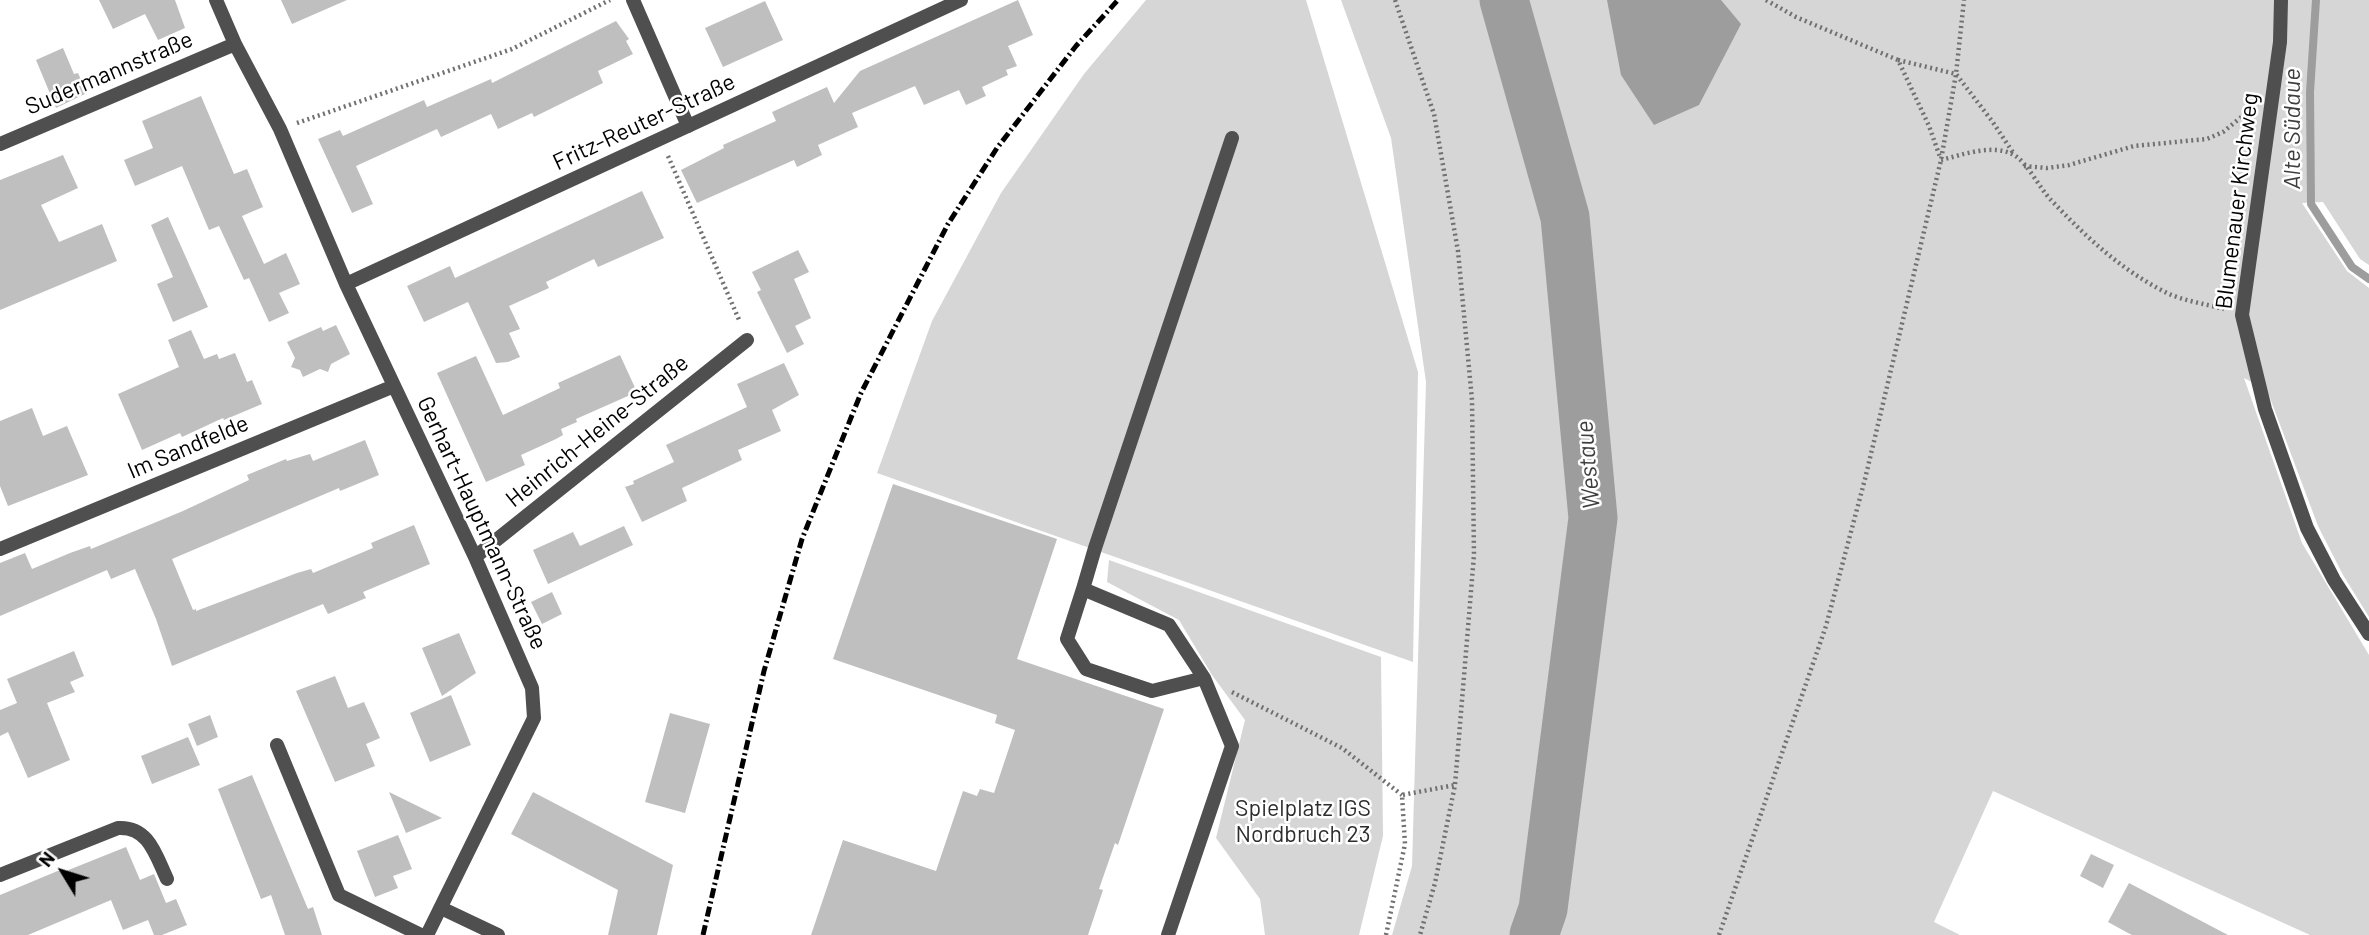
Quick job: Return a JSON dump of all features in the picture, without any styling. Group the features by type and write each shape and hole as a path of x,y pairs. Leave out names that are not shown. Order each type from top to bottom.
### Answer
{"street":[{"name":"Gerhart-Hauptmann-Straße","path":"216,0 235,44 280,130 346,284 475,557 532,688 534,718 427,935"},
{"path":"634,0 688,126"},
{"name":"Fritz-Reuter-Straße","path":"346,284 961,0"},
{"name":"Blumenauer Kirchweg","path":"2281,0 2280,42 2242,315 2265,409 2307,528 2334,580 2369,635"},
{"name":"Sudermannstraße","path":"0,144 235,44"},
{"path":"1204,678 1152,691 1086,669 1067,639 1232,138"},
{"name":"Heinrich-Heine-Straße","path":"475,557 747,340"},
{"name":"Im Sandfelde","path":"0,550 394,386"},
{"path":"1083,589 1169,625 1204,678 1232,746 1168,935"},
{"path":"277,745 339,895 421,935"},
{"path":"0,875 118,828 129,827 149,840 167,879"},
{"path":"441,908 498,935"}],"path":[{"path":"280,130 512,49 611,0"},
{"path":"1395,0 1434,114 1458,251 1472,400 1474,555 1455,785 1435,883 1420,935"},
{"path":"1766,0 1796,17 1898,60 1956,74 2045,195 2087,238 2112,259 2169,294 2242,315"},
{"path":"1720,935 1826,626 1865,479 1941,160 1956,74 1964,0"},
{"path":"1898,60 1929,126 1941,160"},
{"path":"2024,166 2047,168 2069,165 2134,146 2207,139 2223,132 2274,88"},
{"path":"660,139 747,340"},
{"path":"1941,160 1977,151 2015,155"},
{"path":"1204,678 1342,748 1402,795 1405,844 1386,935"},
{"path":"1402,795 1455,785"}],"green space":[{"path":"1146,0 1306,0 1418,372 1413,662 877,473 932,321 1001,193 1084,74"},
{"path":"1341,0 2369,0 2369,265 2360,259 2323,202 2302,203 2347,271 2369,288 2369,617 2343,575 2318,526 2267,390 2244,378 2302,543 2369,655 2369,935 2310,935 1993,791 1934,922 1960,935 1392,935 1412,866 1426,382 1391,138"},
{"name":"Spielplatz IGS Nordbruch 23","path":"1109,560 1381,657 1383,836 1359,935 1265,935 1260,899 1216,838 1245,720 1212,675 1179,620 1107,582"}],"shaded area":[{"path":"1607,0 1721,0 1741,24 1699,105 1654,125 1621,75"}],"building":[{"path":"99,0 175,0 185,28 158,40 145,14 113,29"},
{"path":"281,0 347,0 292,24"},
{"path":"1018,0 1033,35 1008,46 1017,66 1006,70 1008,75 982,87 986,96 966,105 959,90 924,105 915,86 852,113 858,127 818,145 822,155 797,167 794,160 697,203 681,170 724,148 723,145 776,121 772,112 827,87 834,103 860,71"},
{"path":"765,1 783,40 723,67 705,28"},
{"path":"616,21 629,39 626,41 633,54 598,71 603,83 534,117 532,113 498,129 491,114 441,137 437,129 356,166 373,204 352,213 318,139 340,130 343,136 424,100 427,107 491,79 492,83"},
{"path":"63,48 74,74 78,73 87,93 56,108 36,60"},
{"path":"201,96 234,174 247,169 263,207 242,216 264,264 286,253 300,284 279,293 289,313 269,322 249,278 244,280 219,226 209,230 182,166 135,186 124,160 153,148 142,121"},
{"path":"63,155 78,188 41,205 59,242 102,224 117,261 0,310 0,180"},
{"path":"642,191 664,238 598,267 594,259 546,282 549,288 509,306 520,329 509,333 520,357 496,363 468,302 424,322 407,286 450,266 455,278"},
{"path":"168,217 208,307 173,322 157,284 173,277 151,225"},
{"path":"798,250 809,272 794,279 811,318 795,326 804,344 787,353 757,292 761,290 752,272"},
{"path":"336,325 350,354 331,364 328,372 320,369 303,377 300,370 291,367 295,358 287,342 321,327 323,331"},
{"path":"191,330 204,359 217,354 219,359 235,353 247,382 252,380 262,404 182,437 180,433 142,450 118,394 179,367 168,340"},
{"path":"620,355 637,392 576,419 577,422 561,429 563,435 521,455 525,465 486,482 437,373 476,356 503,415 560,388 558,383"},
{"path":"784,363 799,395 772,410 781,431 738,450 742,460 682,488 687,501 642,522 625,487 674,462 666,445 747,407 737,384"},
{"path":"32,408 43,436 67,426 88,475 8,506 0,486 0,421"},
{"path":"365,440 379,475 340,491 339,488 172,559 193,610 196,611 297,573 311,569 313,573 373,548 371,543 414,525 430,564 363,592 366,598 328,614 323,604 172,666 135,569 111,579 107,570 0,616 0,563 25,553 32,569 90,546 91,549 183,511 249,480 247,475 286,459 287,461 310,454 313,461"},
{"path":"893,484 1057,539 1017,659 1164,709 1118,845 1115,843 1099,889 1103,890 1088,935 811,935 843,840 936,871 963,791 977,796 980,789 994,793 1015,730 995,723 997,715 833,659"},
{"path":"624,526 633,545 548,584 533,550 573,532 580,546"},
{"path":"552,592 562,614 542,624 531,602"},
{"path":"459,633 476,673 442,696 422,648"},
{"path":"74,651 84,676 70,682 75,692 47,703 70,760 28,778 8,732 0,736 0,710 17,703 7,679"},
{"path":"335,676 348,708 364,702 380,738 366,744 375,766 335,782 296,691"},
{"path":"451,695 471,745 430,762 410,713"},
{"path":"670,713 710,724 685,813 645,802"},
{"path":"210,715 218,737 197,746 188,724"},
{"path":"188,737 200,765 152,784 141,756"},
{"path":"252,775 308,909 313,907 322,935 285,935 271,895 261,899 218,789"},
{"path":"389,792 442,818 406,833"},
{"path":"533,792 673,865 657,935 608,935 618,890 511,834"},
{"path":"398,835 412,869 393,876 398,888 375,897 357,851"},
{"path":"126,847 140,880 154,874 166,903 176,899 187,925 162,935 154,935 148,920 123,930 111,900 28,935 0,935 0,895"},
{"path":"2091,854 2114,865 2103,888 2080,876"},
{"path":"2129,883 2228,935 2128,933 2108,922"}],"waterway":[{"name":"Westaue","path":"1504,0 1565,217 1593,518 1543,909 1534,935"},
{"name":"Alte Südaue","path":"2316,0 2310,92 2311,204 2352,267 2369,279"}],"railway":[{"path":"703,935 764,671 802,539 861,393 948,224 997,148 1076,46 1118,0"}]}
